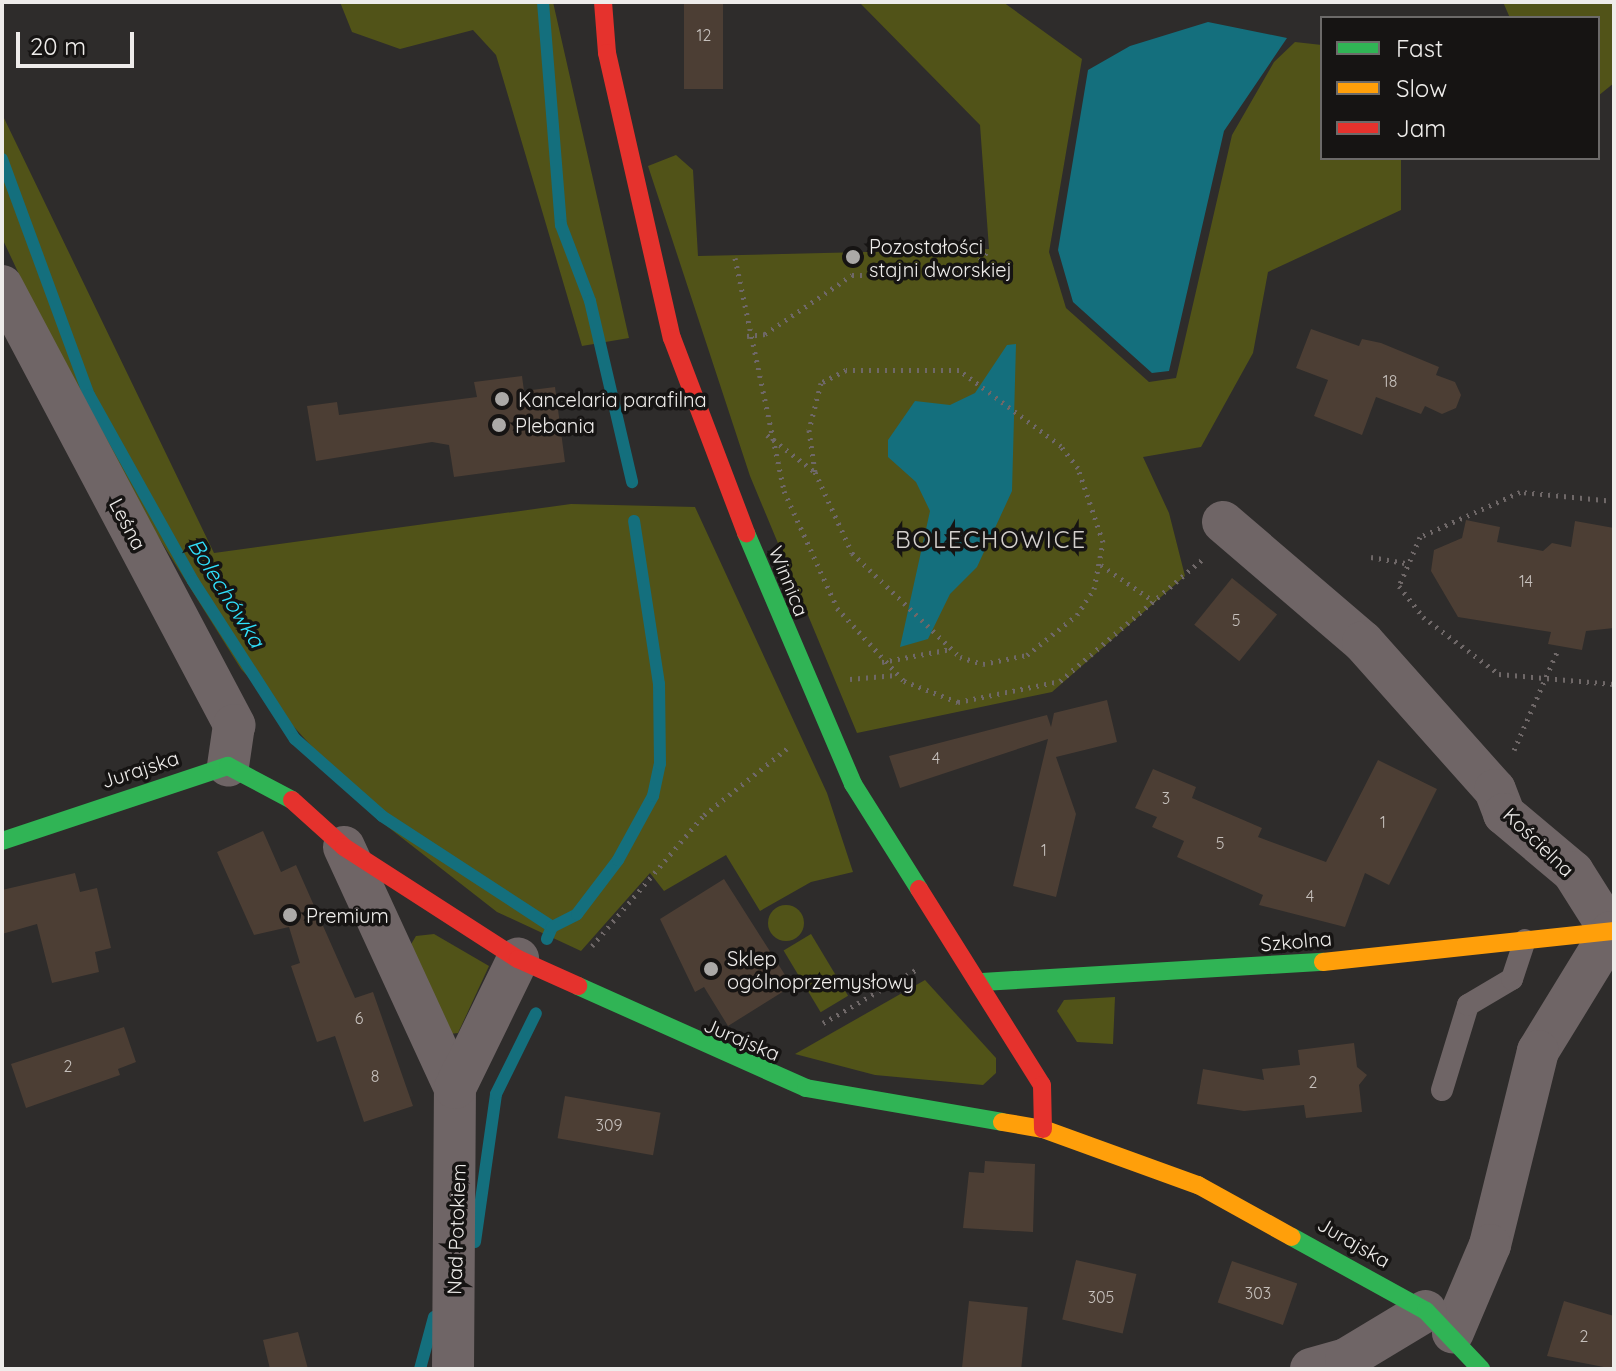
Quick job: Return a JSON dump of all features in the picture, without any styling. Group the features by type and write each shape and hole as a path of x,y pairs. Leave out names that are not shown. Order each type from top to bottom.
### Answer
{"street":[{"name":"Winnica","path":"603,2 607,53 672,338 765,585 853,784 982,982 1042,1085 1043,1129"},
{"name":"Leśna","path":"2,286 234,725 228,766"},
{"name":"Kościelna","path":"1228,526 1363,642 1495,790 1504,814 1573,872 1612,932"},
{"name":"Jurajska","path":"2,841 228,766 291,799 344,847 518,959 806,1088 1043,1129 1243,1206 1440,1321 1481,1369"},
{"name":"Nad Potokiem","path":"344,847 455,1088 453,1369"},
{"name":"Szkolna","path":"982,982 1279,967 1612,932"},
{"path":"1311,1369 1346,1359 1440,1321 1490,1245 1538,1051 1612,932"},
{"name":"Nad Potokiem","path":"455,1088 518,959"}],"lane":[{"path":"1442,1090 1468,1005 1512,979 1525,940"}],"path":[{"path":"747,336 765,334 852,275 958,275 975,267 989,249"},
{"path":"735,258 767,435 808,549 837,608 881,662 928,695 958,702 1006,697 1060,681 1155,602 1228,526"},
{"path":"942,366 979,382 1019,417 1061,446 1078,468 1100,529 1101,565 1077,615 1027,655 983,664 951,649 906,610 852,553 815,472 812,397 832,375 942,366"},
{"path":"767,435 815,472"},
{"path":"1614,501 1520,492 1420,537 1406,563 1399,586 1423,617 1499,674 1544,681 1614,684"},
{"path":"1371,557 1406,563"},
{"path":"1101,565 1155,602"},
{"path":"881,662 951,649"},
{"path":"1514,750 1557,652"},
{"path":"581,959 704,815 795,742"},
{"path":"823,1023 921,967"}],"shaded area":[{"path":"340,2 553,2 629,338 582,346 496,55 473,30 400,49 352,32"},
{"path":"859,2 1003,2 1082,59 1049,252 1066,308 1149,382 1176,378 1232,135 1274,62 1295,42 1320,45 1320,160 1401,160 1401,210 1268,272 1253,353 1201,447 1143,457 1169,513 1185,576 1052,692 857,733 750,476 648,166 676,155 693,170 698,256 989,249 980,125"},
{"path":"1503,2 1614,2 1614,83 1600,94 1600,16 1509,16"},
{"path":"2,114 214,553 571,504 695,507 827,793 853,872 811,882 760,911 726,855 664,891 650,873 581,951 497,912 379,820 241,669 95,436 2,238"},
{"path":"786,905 798,911 804,923 798,935 786,941 774,935 768,923 774,911"},
{"path":"434,934 489,966 458,1033 450,1034 407,951 416,936"},
{"path":"811,934 848,996 821,1012 784,950"},
{"path":"925,980 996,1058 996,1073 983,1085 875,1075 795,1054"},
{"path":"1115,997 1113,1044 1077,1042 1057,1011 1064,1000"}],"water":[{"path":"1208,22 1287,38 1224,131 1169,371 1152,373 1073,302 1058,250 1088,70 1130,46"},
{"path":"1016,344 1012,491 977,567 950,594 928,639 900,647 930,511 916,482 888,457 888,440 915,401 950,405 975,393 1007,345"}],"building":[{"path":"684,2 723,2 723,89 684,89"},
{"path":"1311,329 1359,346 1362,339 1381,343 1439,367 1436,375 1455,382 1461,395 1456,408 1442,414 1425,406 1421,414 1376,397 1362,435 1314,416 1328,380 1296,368"},
{"name":"Plebania","path":"522,376 524,391 555,387 565,462 454,477 449,445 432,442 316,461 307,406 337,402 339,415 477,397 474,382"},
{"path":"1466,520 1500,527 1497,542 1543,551 1552,543 1571,547 1575,521 1614,528 1614,628 1586,631 1582,650 1548,644 1551,632 1458,617 1431,571 1434,550 1462,538"},
{"path":"1232,578 1277,615 1239,661 1194,625"},
{"path":"1107,700 1117,742 1056,757 1076,814 1056,897 1013,886 1048,739 900,788 889,756 1047,715 1051,727 1054,713"},
{"path":"1378,760 1437,789 1389,885 1365,873 1345,927 1259,905 1263,895 1177,857 1184,841 1152,827 1157,817 1135,808 1153,769 1196,787 1192,798 1262,828 1258,837 1326,862"},
{"path":"263,831 281,872 296,865 355,998 373,992 413,1106 364,1122 335,1036 317,1042 291,966 300,963 289,927 254,935 217,852"},
{"path":"75,873 80,892 97,888 111,948 95,952 99,972 52,983 37,924 2,934 2,890"},
{"path":"724,879 792,986 728,1026 704,987 695,992 660,919"},
{"path":"124,1027 136,1062 118,1069 120,1075 26,1108 11,1064"},
{"path":"1354,1043 1357,1067 1367,1075 1359,1085 1362,1112 1306,1118 1304,1105 1244,1111 1197,1104 1203,1069 1264,1080 1262,1069 1300,1065 1298,1050"},
{"path":"565,1096 661,1113 653,1155 558,1138"},
{"path":"985,1161 1035,1164 1033,1232 963,1228 969,1172 984,1173"},
{"path":"1076,1260 1136,1274 1123,1333 1062,1319"},
{"path":"1232,1261 1297,1283 1283,1325 1218,1303"},
{"path":"969,1301 1028,1307 1021,1369 962,1369"},
{"path":"1564,1301 1614,1316 1614,1369 1547,1356"},
{"path":"298,1332 308,1369 270,1369 263,1340"}],"waterway":[{"path":"543,2 561,225 590,301 632,482"},
{"name":"Bolechówka","path":"2,159 89,395 193,581 295,739 382,816 552,927 547,939"},
{"path":"552,927 577,914 618,860 653,796 660,764 659,684 634,521"},
{"name":"Bolechówka","path":"475,1242 496,1094 536,1013"},
{"name":"Bolechówka","path":"420,1369 434,1317"}],"traffic: fast":[{"path":"746,533 853,784 919,889"},
{"path":"2,841 228,766 292,800"},
{"path":"982,982 1323,962"},
{"path":"578,986 806,1088 1002,1122"},
{"path":"1292,1237 1426,1311 1481,1369"}],"traffic: slow":[{"path":"1323,962 1614,931"},
{"path":"1002,1122 1043,1129 1198,1185 1292,1237"}],"traffic: jam":[{"path":"603,2 607,53 672,338 746,533"},
{"path":"292,800 344,847 518,959 578,986"},
{"path":"919,889 1042,1085 1043,1129"}],"place":[{"name":"Pozostałości stajni dworskiej","path":"853,257"},
{"name":"Kancelaria parafilna","path":"502,399"},
{"name":"Plebania","path":"499,425"},
{"name":"Premium","path":"290,915"},
{"name":"Sklep ogólnoprzemysłowy","path":"711,969"}],"district":[{"name":"BOLECHOWICE","path":"991,540"}]}
